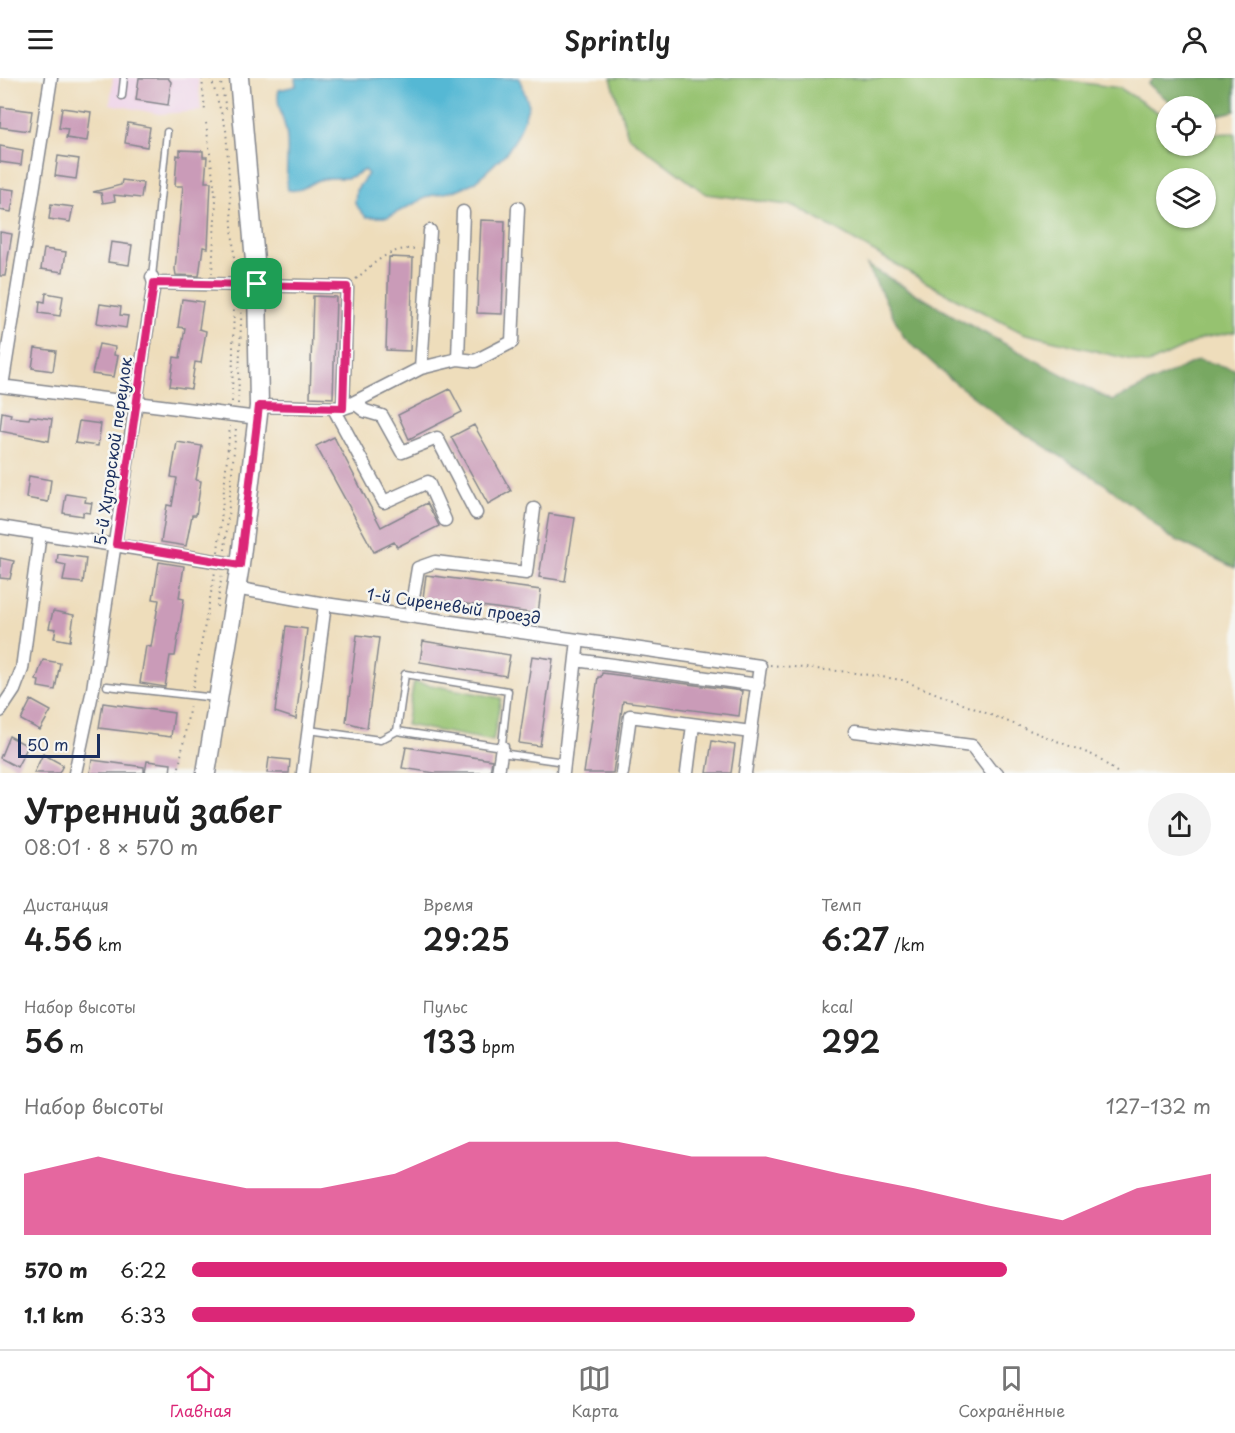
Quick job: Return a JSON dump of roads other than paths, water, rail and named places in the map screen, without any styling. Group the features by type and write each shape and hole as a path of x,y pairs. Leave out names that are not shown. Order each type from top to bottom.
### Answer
{"street":[{"path":"51,78 5,336 1,386 136,404 259,412 338,409 356,404 421,368 458,359 475,361 512,342 518,208"},
{"path":"206,773 240,565 259,412 257,284 239,78"},
{"path":"458,359 463,212"},
{"path":"421,368 430,231"},
{"path":"153,280 347,287 338,409 384,502 428,482 446,520"},
{"name":"5-й Хуторской переулок","path":"75,773 93,689 116,544 153,280"},
{"path":"356,404 364,411 382,416 402,452 436,438 476,513"},
{"path":"410,616 418,568 435,562 526,573 534,509"},
{"path":"0,527 240,565"},
{"path":"0,711 14,690 22,669 40,533"},
{"name":"1-й Сиреневый проезд","path":"235,588 325,604 760,666 758,685"},
{"path":"303,773 325,604"},
{"path":"563,767 578,640"},
{"path":"576,660 758,685 745,773"},
{"path":"622,773 630,716 751,732"},
{"path":"687,773 693,725"},
{"path":"855,731 972,746 993,772"},
{"path":"498,773 502,747"}],"lane":[{"path":"122,96 124,78"},
{"name":"5-й Хуторской переулок","path":"153,280 167,132"},
{"path":"397,731 405,674 508,691 501,753 563,767"},
{"path":"107,686 217,698"},
{"path":"308,730 380,740 397,731 502,747"}],"water":[{"path":"295,78 519,78 529,105 518,135 507,152 475,182 454,191 429,196 388,217 366,217 355,204 356,190 368,174 364,170 347,178 323,179 298,190 288,190 287,139 278,95 279,90 296,86"}]}
